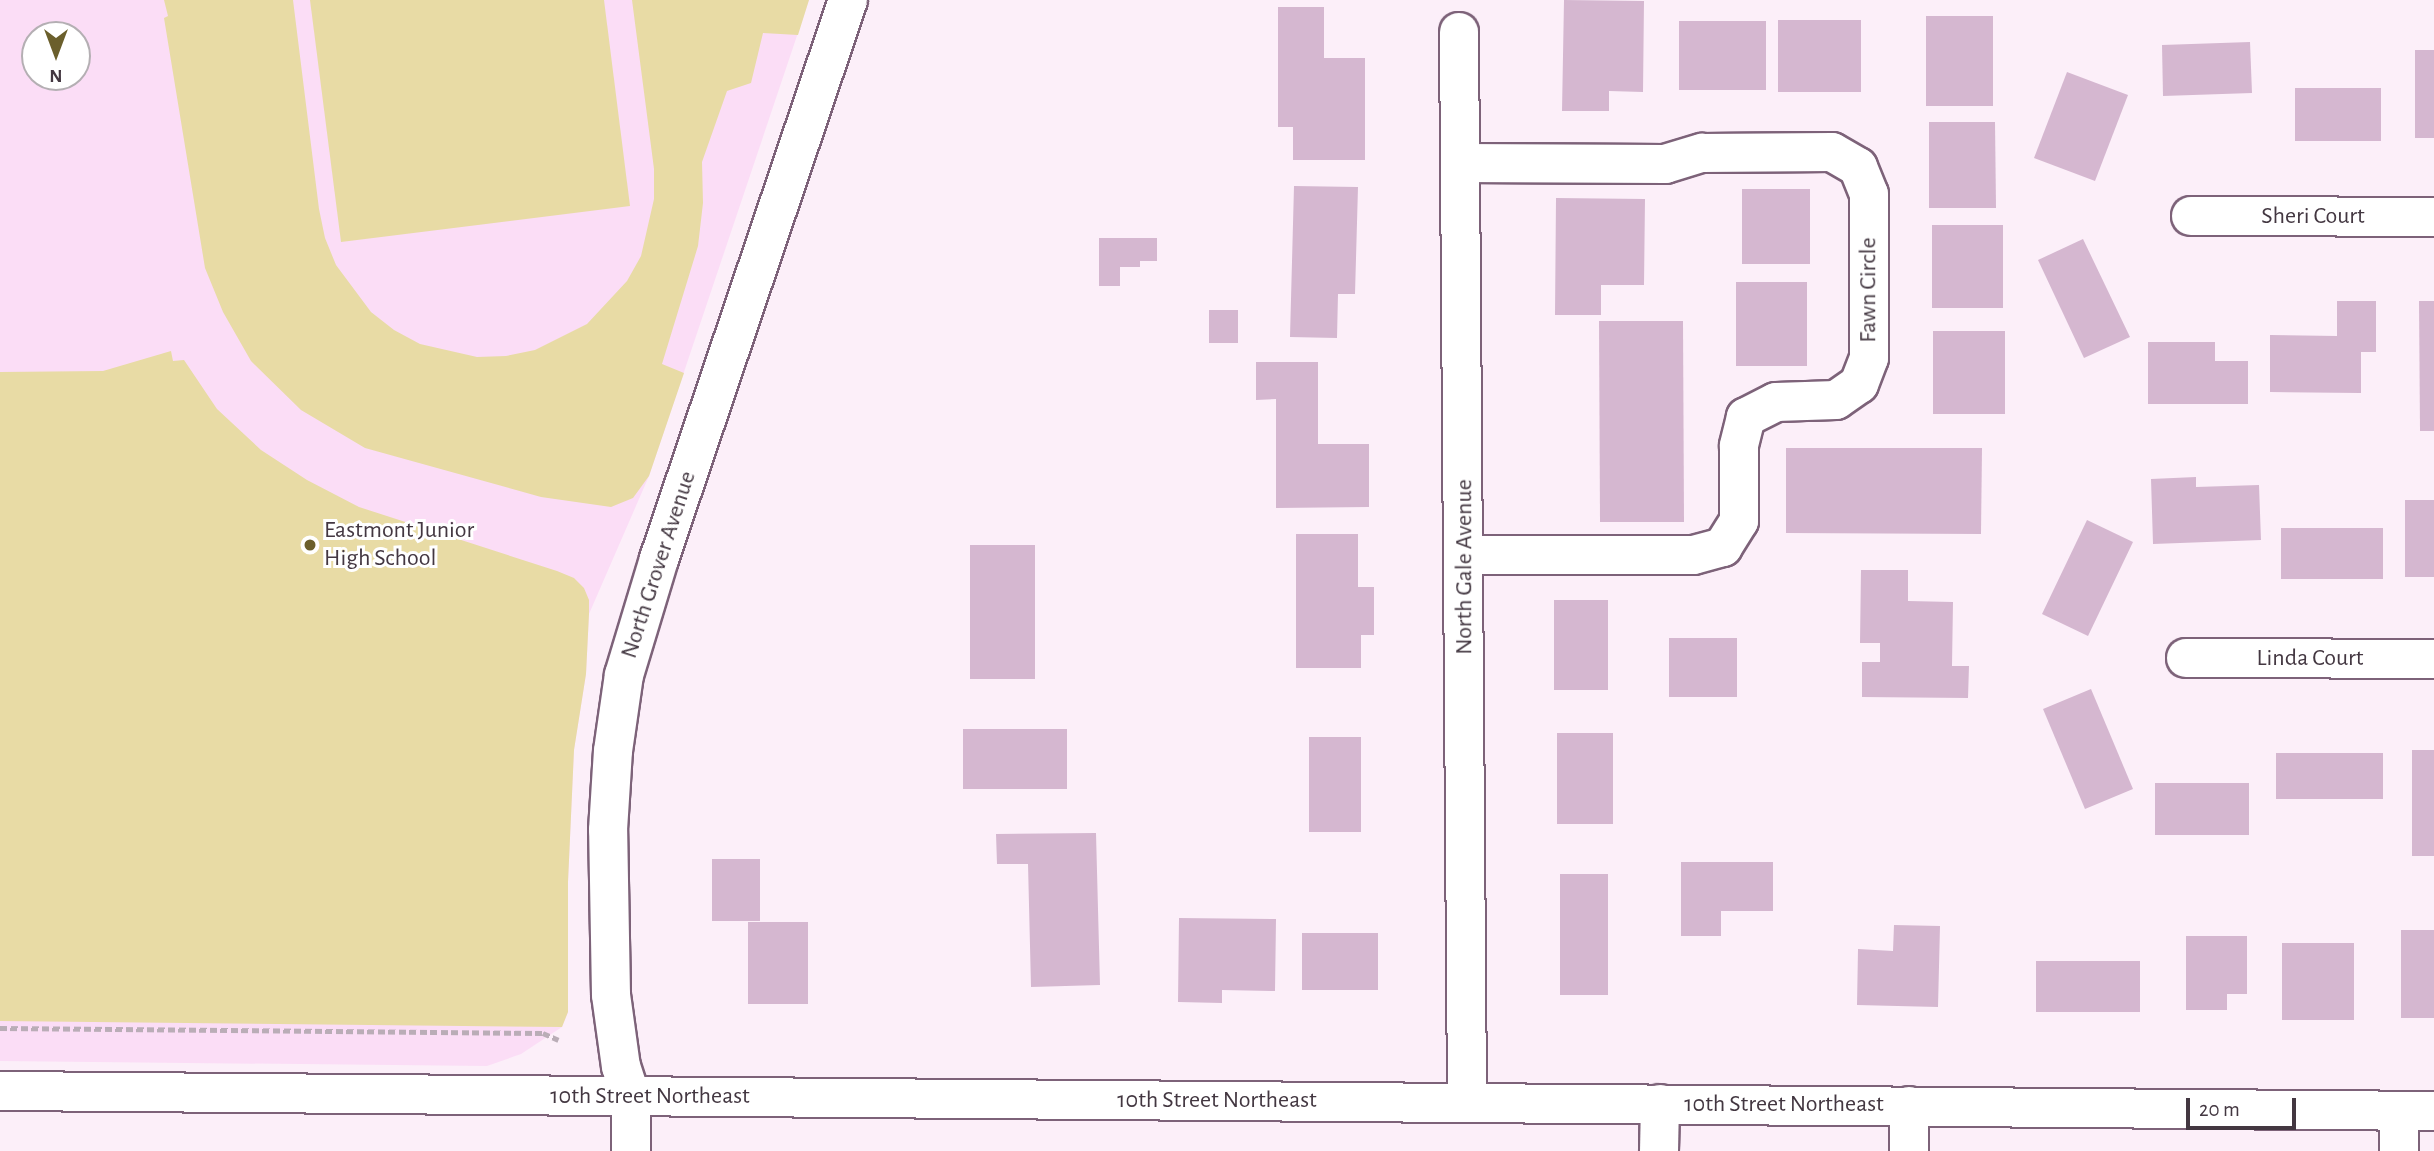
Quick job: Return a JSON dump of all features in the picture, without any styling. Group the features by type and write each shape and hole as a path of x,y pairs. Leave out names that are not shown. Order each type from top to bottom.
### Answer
{"street":[{"name":"North Grover Avenue","path":"631,1151 631,1097 621,1067 611,995 608,843 613,751 624,675 659,559 848,0"},
{"name":"North Gale Avenue","path":"1459,32 1467,1103"},
{"name":"Fawn Circle","path":"1461,163 1665,164 1702,153 1832,152 1858,167 1869,194 1869,358 1859,384 1836,400 1776,402 1746,417 1739,446 1739,521 1723,547 1693,555 1465,555"},
{"name":"Sheri Court","path":"2191,216 2434,217"},
{"name":"Linda Court","path":"2186,659 2434,659"},
{"name":"10th Street Northeast","path":"0,1091 2417,1111"},
{"path":"1659,1151 1660,1104"},
{"path":"1909,1106 1909,1151"},
{"path":"2399,1151 2417,1111"}],"path":[{"path":"0,1028 543,1033 559,1040"}],"shaded area":[{"name":"Eastmont Junior High School","path":"0,0 809,0 649,476 589,614 586,674 574,750 568,882 568,1012 562,1027 521,1054 487,1066 0,1061"},
{"path":"164,0 293,0 319,209 325,238 336,265 371,312 394,330 420,344 477,357 506,356 535,350 587,324 627,281 641,256 654,199 654,169 632,0 809,0 798,35 763,33 751,83 727,91 702,162 703,203 698,246 662,364 684,373 649,476 633,498 611,507 541,497 365,448 301,410 251,361 223,312 205,268 164,18 168,16"},
{"path":"310,0 604,0 630,206 341,242"},
{"path":"171,351 173,361 184,360 217,409 261,450 307,480 359,507 557,571 574,578 584,588 589,600 586,674 574,750 568,882 568,1012 562,1027 0,1021 0,372 103,371"}],"building":[{"path":"1564,0 1644,1 1643,92 1609,91 1609,111 1562,111"},
{"path":"1278,7 1324,7 1324,58 1365,58 1365,160 1293,160 1293,127 1278,127"},
{"path":"1926,16 1993,16 1993,106 1926,106"},
{"path":"1778,20 1861,20 1861,92 1778,92"},
{"path":"1679,21 1766,21 1766,90 1679,90"},
{"path":"2250,42 2252,93 2163,96 2162,45"},
{"path":"2415,50 2434,50 2434,138 2415,138"},
{"path":"2067,72 2128,95 2095,181 2034,158"},
{"path":"2295,88 2381,88 2381,141 2295,141"},
{"path":"1929,122 1995,122 1996,208 1929,208"},
{"path":"1294,186 1358,187 1355,294 1338,294 1337,338 1290,337"},
{"path":"1742,189 1810,189 1810,264 1742,264"},
{"path":"1556,198 1645,199 1644,285 1601,285 1601,315 1555,315"},
{"path":"1932,225 2003,225 2003,308 1932,308"},
{"path":"1099,238 1157,238 1157,261 1140,261 1140,267 1120,267 1120,286 1099,286"},
{"path":"2083,239 2130,337 2084,358 2038,260"},
{"path":"1736,282 1807,282 1807,366 1736,366"},
{"path":"2337,301 2376,301 2376,352 2361,352 2361,393 2270,392 2270,335 2337,336"},
{"path":"2419,301 2434,301 2434,431 2420,431"},
{"path":"1209,310 1238,310 1238,343 1209,343"},
{"path":"1599,321 1683,321 1684,522 1600,522"},
{"path":"1933,331 2005,331 2005,414 1933,414"},
{"path":"2148,342 2215,342 2215,361 2248,361 2248,404 2148,404"},
{"path":"1256,362 1318,362 1318,444 1369,444 1369,507 1276,508 1276,399 1256,400"},
{"path":"1786,448 1982,448 1981,534 1786,533"},
{"path":"2196,477 2196,487 2259,485 2261,540 2153,544 2151,479"},
{"path":"2405,500 2434,500 2434,577 2405,577"},
{"path":"2087,520 2133,542 2088,636 2042,614"},
{"path":"2281,528 2383,528 2383,579 2281,579"},
{"path":"1296,534 1358,534 1358,587 1374,587 1374,635 1361,635 1361,668 1296,668"},
{"path":"970,545 1035,545 1035,679 970,679"},
{"path":"1861,570 1908,570 1908,601 1953,602 1952,666 1969,666 1968,698 1862,697 1862,662 1880,662 1880,643 1860,643"},
{"path":"1554,600 1608,600 1608,690 1554,690"},
{"path":"1669,638 1737,638 1737,697 1669,697"},
{"path":"2091,689 2133,789 2085,809 2043,709"},
{"path":"963,729 1067,729 1067,789 963,789"},
{"path":"1557,733 1613,733 1613,824 1557,824"},
{"path":"1309,737 1361,737 1361,832 1309,832"},
{"path":"2412,750 2434,750 2434,856 2412,856"},
{"path":"2276,753 2383,753 2383,799 2276,799"},
{"path":"2155,783 2249,783 2249,835 2155,835"},
{"path":"1096,833 1100,985 1031,987 1028,864 997,864 996,834"},
{"path":"712,859 760,859 760,921 712,921"},
{"path":"1681,862 1773,862 1773,911 1721,911 1721,936 1681,936"},
{"path":"1560,874 1608,874 1608,995 1560,995"},
{"path":"1179,918 1276,919 1275,991 1222,990 1222,1003 1178,1002"},
{"path":"748,922 808,922 808,1004 748,1004"},
{"path":"1894,925 1940,926 1938,1007 1857,1005 1858,949 1893,951"},
{"path":"2401,930 2434,930 2434,1018 2401,1018"},
{"path":"1302,933 1378,933 1378,990 1302,990"},
{"path":"2186,936 2247,936 2247,994 2227,994 2227,1010 2186,1010"},
{"path":"2282,943 2354,943 2354,1020 2282,1020"},
{"path":"2036,961 2140,961 2140,1012 2036,1012"}],"place":[{"name":"Eastmont Junior High School","path":"310,545"}]}
